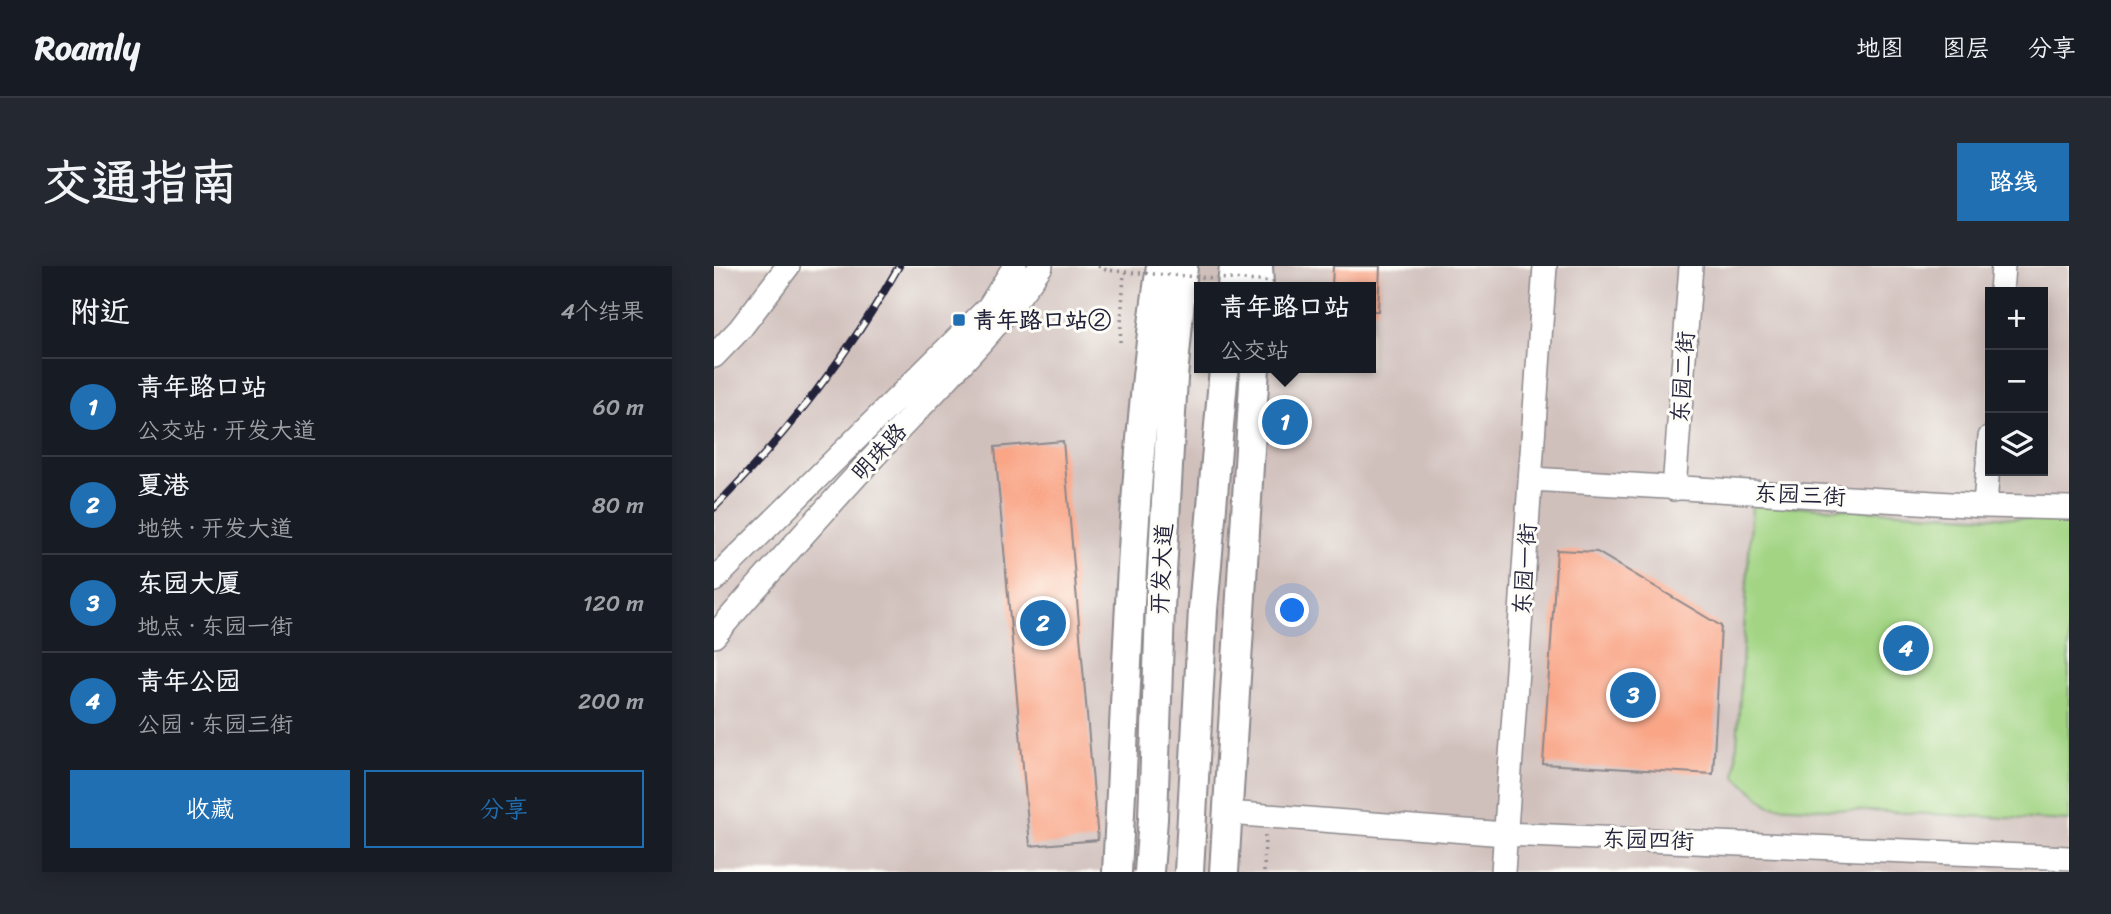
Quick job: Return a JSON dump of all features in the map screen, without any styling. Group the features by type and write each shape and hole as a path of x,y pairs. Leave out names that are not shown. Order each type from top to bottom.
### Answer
{"main road":[{"path":"1118,872 1139,457 1150,340 1161,266"},
{"name":"开发大道","path":"1149,872 1160,608 1173,378 1183,266"},
{"name":"开发大道","path":"1189,872 1203,610 1224,373"},
{"path":"1224,872 1255,373"}],"street":[{"path":"714,356 740,328 788,266"},
{"name":"明珠路","path":"714,580 989,307 1015,266"},
{"name":"明珠路","path":"714,636 793,545 1019,298 1041,266"},
{"name":"东园一街","path":"1503,872 1545,266"},
{"name":"东园二街","path":"1674,489 1691,266"},
{"path":"2001,287 2003,266"},
{"path":"1985,506 1987,476"},
{"name":"东园三街","path":"1531,479 1985,506 2069,508"},
{"name":"东园四街","path":"1228,813 1505,834 2069,858"}],"path":[{"path":"1098,266 1106,271 1264,278"},
{"path":"1120,342 1124,272"},
{"path":"1264,872 1266,816"}],"shaded area":[{"path":"714,266 2069,266 2069,872 714,872"}],"green space":[{"path":"1752,504 2069,521 2069,821 1770,806 1735,776"}],"building":[{"path":"1333,266 1380,266 1378,311 1376,282 1332,282"},
{"path":"1063,441 1098,840 1030,846 995,447"},
{"path":"1557,550 1597,552 1721,626 1713,774 1543,764"}],"railway":[{"path":"714,508 766,453 814,393 859,331 899,266"}],"place":[{"name":"青年路口站②","path":"959,320"},
{"name":"青年路口站","path":"1285,422"},
{"name":"夏港","path":"1043,623"},
{"name":"青年公园","path":"1906,648"},
{"name":"东园大厦","path":"1633,695"}]}
